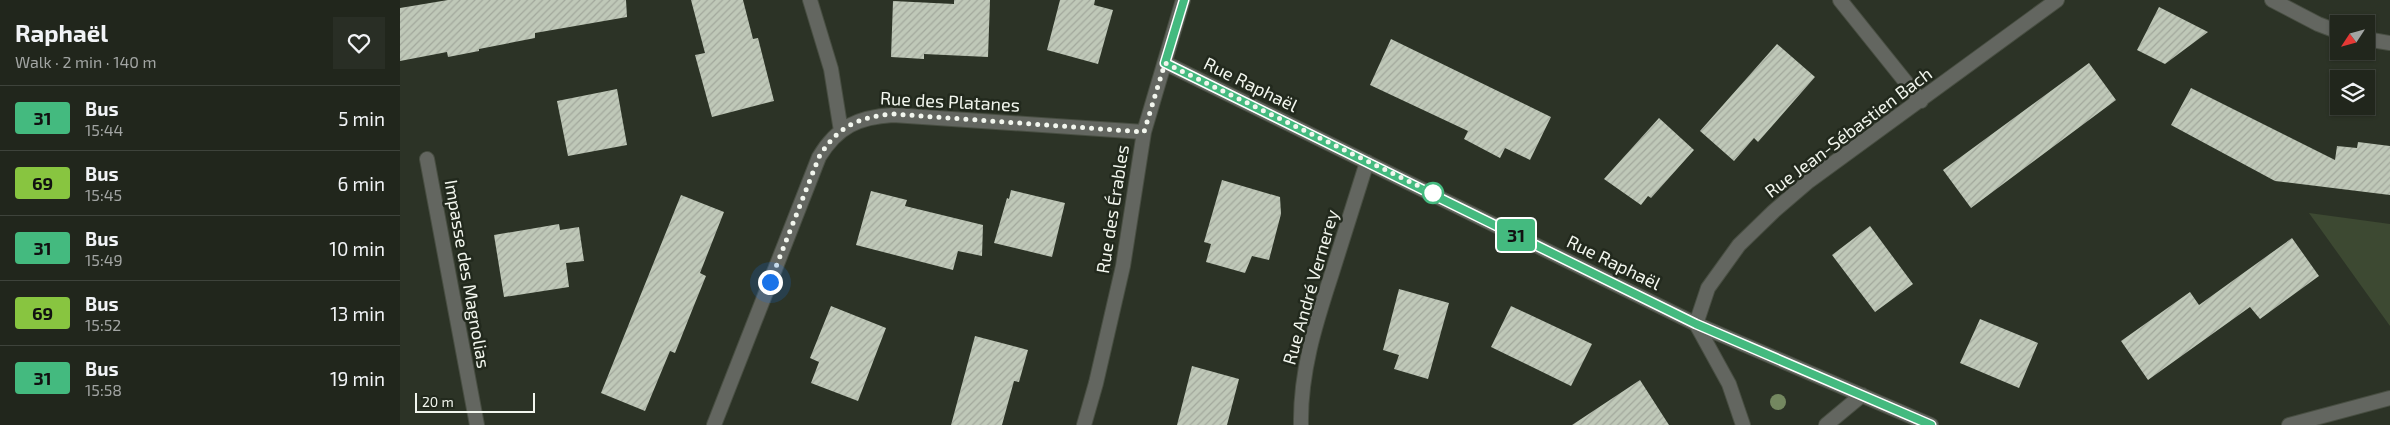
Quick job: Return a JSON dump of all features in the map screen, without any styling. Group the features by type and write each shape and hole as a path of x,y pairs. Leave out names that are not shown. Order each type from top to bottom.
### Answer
{"street":[{"path":"810,0 831,69 841,131"},
{"name":"Rue des Érables","path":"1084,425 1124,266 1144,132 1184,0"},
{"path":"1840,0 1921,101"},
{"name":"Rue Jean-Sébastien Bach","path":"1696,324 1708,288 1746,238 1809,181 2057,0"},
{"path":"2272,0 2330,29"},
{"path":"2375,40 2390,43"},
{"name":"Rue Raphaël","path":"1165,63 1696,324 1930,425"},
{"name":"Rue des Platanes","path":"714,425 819,157 829,140 841,131 864,118 893,114 1144,132"},
{"name":"Impasse des Magnolias","path":"427,158 477,425"},
{"name":"Rue André Vernerey","path":"1301,425 1300,402 1309,349 1367,162"},
{"path":"1696,324 1729,384 1743,425"},
{"path":"1826,425 1862,395"},
{"path":"2289,425 2309,422 2390,398"}],"green space":[{"path":"2309,213 2390,224 2390,326"}],"building":[{"path":"448,0 626,0 627,17 535,33 535,38 479,49 479,51 448,57 447,52 400,61 400,8"},
{"path":"691,0 743,0 753,39 758,38 774,101 712,117 695,55 705,53"},
{"path":"954,0 990,0 988,57 924,54 924,59 891,57 893,1 954,4"},
{"path":"1060,0 1095,0 1094,5 1113,10 1098,64 1047,50"},
{"path":"2159,7 2208,32 2165,64 2137,50"},
{"path":"1391,39 1551,117 1530,160 1505,148 1500,158 1464,139 1468,131 1370,85"},
{"path":"1777,44 1815,77 1758,142 1754,138 1734,161 1700,131"},
{"path":"2089,63 2116,100 1971,208 1943,170"},
{"path":"2191,88 2335,160 2337,146 2357,148 2358,142 2390,146 2390,195 2275,181 2171,125"},
{"path":"617,89 627,145 568,156 557,101"},
{"path":"1659,118 1694,150 1651,198 1648,196 1641,205 1604,179"},
{"path":"1222,180 1280,197 1281,214 1269,260 1252,256 1245,273 1206,262 1211,244 1204,242"},
{"path":"1011,190 1065,203 1052,257 994,243"},
{"path":"871,191 907,200 905,206 983,225 982,256 958,251 953,270 856,245"},
{"path":"681,195 724,212 700,273 706,276 675,353 670,351 645,411 601,393"},
{"path":"559,224 560,230 579,227 584,261 566,263 569,287 504,297 494,235"},
{"path":"1870,226 1913,284 1875,312 1832,255"},
{"path":"2292,238 2319,276 2260,319 2250,307 2148,380 2121,341 2190,292 2199,305"},
{"path":"1399,289 1449,303 1428,379 1394,369 1399,355 1383,350"},
{"path":"831,306 886,328 858,401 811,383 819,362 810,358"},
{"path":"1511,306 1592,344 1571,386 1491,347"},
{"path":"1980,319 2038,343 2019,388 1960,363"},
{"path":"975,336 1028,350 1019,382 1014,381 1002,425 951,425"},
{"path":"1192,366 1239,379 1227,425 1177,425"},
{"path":"1640,380 1669,425 1572,425"}],"bus line":[{"name":"31","path":"1184,0 1165,63 1696,324 1931,425"}],"route":[{"path":"770,282 819,157 829,140 857,120 870,116 893,114 1144,132 1165,63 1433,193"}]}
